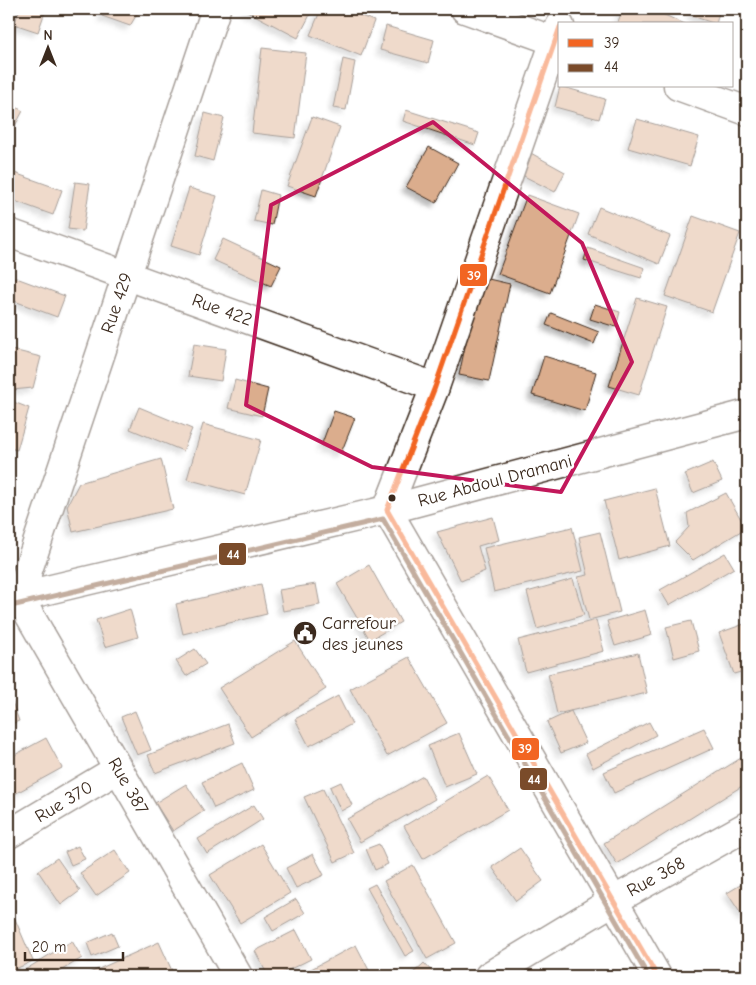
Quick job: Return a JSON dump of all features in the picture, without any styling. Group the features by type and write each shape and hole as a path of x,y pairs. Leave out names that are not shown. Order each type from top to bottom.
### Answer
{"street":[{"name":"Rue 429","path":"14,598 127,275 216,9"},
{"path":"464,9 558,34"},
{"path":"562,22 566,9"},
{"path":"558,37 435,387 388,510 657,976"},
{"path":"684,88 747,111"},
{"name":"Rue 422","path":"9,233 435,387"},
{"name":"Rue Abdoul Dramani","path":"14,598 388,510 747,414"},
{"name":"Rue 387","path":"14,598 118,769 238,976"},
{"name":"Rue 370","path":"9,834 118,769"},
{"name":"Rue 368","path":"489,976 613,901 747,826"}],"highlighted area":[{"path":"433,122 582,243 632,362 561,492 372,467 246,405 271,205"}],"building":[{"path":"20,9 46,9 38,32 14,24"},
{"path":"105,9 140,9 130,26 102,16"},
{"path":"243,9 313,9 298,38"},
{"path":"321,9 343,9 374,21 361,56 310,35"},
{"path":"623,9 651,9 680,22 618,22"},
{"path":"694,9 720,9 717,22 710,22 692,16"},
{"path":"386,26 434,40 428,63 380,50"},
{"path":"262,48 306,53 295,138 252,133"},
{"path":"343,59 355,62 346,110 333,108"},
{"path":"560,88 567,88 605,99 599,119 555,107"},
{"path":"9,103 23,111 9,137"},
{"path":"406,110 479,133 475,145 403,121"},
{"path":"205,113 224,118 213,161 195,156"},
{"path":"312,117 340,127 316,196 287,186"},
{"path":"637,119 699,137 690,166 628,148"},
{"path":"429,147 458,163 436,203 406,187"},
{"path":"529,152 565,172 555,192 518,173"},
{"path":"9,171 62,190 53,215 9,199"},
{"path":"75,182 90,184 83,231 68,229"},
{"path":"189,188 217,196 199,255 171,246"},
{"path":"261,190 278,195 272,225 254,221"},
{"path":"527,195 579,214 550,293 498,274"},
{"path":"599,207 670,236 659,264 588,234"},
{"path":"693,216 740,233 712,312 665,296"},
{"path":"223,239 281,266 271,286 213,260"},
{"path":"588,248 645,268 641,278 584,260"},
{"path":"11,276 65,296 57,317 9,299"},
{"path":"480,277 510,284 489,381 459,375"},
{"path":"637,298 667,307 639,395 609,386"},
{"path":"595,304 620,312 616,327 590,319"},
{"path":"551,313 599,332 594,344 546,325"},
{"path":"194,344 226,349 221,381 188,376"},
{"path":"9,349 41,357 33,388 12,390 9,393"},
{"path":"544,356 596,372 585,411 532,395"},
{"path":"235,380 268,389 262,416 228,408"},
{"path":"11,401 29,408 17,450 9,448 9,406"},
{"path":"139,407 192,429 183,451 130,429"},
{"path":"334,411 355,418 341,453 321,446"},
{"path":"203,424 261,440 245,495 187,479"},
{"path":"161,459 173,509 73,532 67,506 79,483"},
{"path":"713,462 722,481 693,493 685,474"},
{"path":"655,488 670,546 619,560 604,501"},
{"path":"726,493 746,528 693,560 675,542 689,527 687,513"},
{"path":"493,517 499,540 478,546 485,571 461,581 437,532"},
{"path":"572,527 583,571 494,592 484,548"},
{"path":"600,532 620,612 589,620 578,577 588,575 579,537"},
{"path":"725,553 734,568 669,605 660,590"},
{"path":"369,565 401,622 370,640 337,584"},
{"path":"573,579 584,615 537,629 527,592"},
{"path":"261,584 267,614 183,634 176,604"},
{"path":"316,584 320,605 283,611 279,590"},
{"path":"130,609 138,637 105,647 96,620"},
{"path":"645,610 652,635 615,646 607,621"},
{"path":"596,620 604,651 526,672 518,640"},
{"path":"691,621 699,651 674,658 666,627"},
{"path":"747,623 747,670 734,674 719,633"},
{"path":"295,641 326,689 251,737 219,688"},
{"path":"195,649 206,664 186,676 176,661"},
{"path":"638,653 647,693 557,714 548,674"},
{"path":"409,657 447,723 387,756 350,689"},
{"path":"338,696 352,724 309,746 295,719"},
{"path":"9,697 19,721 9,725"},
{"path":"135,711 151,750 137,755 121,717"},
{"path":"571,711 586,743 561,753 547,722"},
{"path":"649,722 656,735 593,768 586,754"},
{"path":"228,724 235,743 155,773 148,755"},
{"path":"704,728 714,748 614,793 604,772"},
{"path":"459,733 477,774 445,787 428,746"},
{"path":"46,738 62,768 9,797 9,758"},
{"path":"741,758 747,767 747,783 617,864 604,843"},
{"path":"242,763 254,790 214,808 202,782"},
{"path":"423,776 435,799 360,842 347,819"},
{"path":"488,776 508,810 423,859 404,826"},
{"path":"341,782 352,805 341,811 330,787"},
{"path":"186,784 204,811 173,831 155,803"},
{"path":"323,789 354,853 335,862 304,797"},
{"path":"254,805 263,819 207,854 198,839"},
{"path":"261,844 290,893 240,923 210,875"},
{"path":"379,844 388,864 375,870 366,849"},
{"path":"78,846 85,859 71,865 65,852"},
{"path":"520,848 543,881 516,901 492,867"},
{"path":"115,850 130,873 96,896 80,873"},
{"path":"313,854 324,875 296,888 286,868"},
{"path":"57,858 80,891 61,905 38,871"},
{"path":"413,865 456,943 427,959 384,881"},
{"path":"747,881 747,914 743,917 727,893"},
{"path":"375,884 414,951 405,956 367,888"},
{"path":"296,899 305,913 273,931 265,917"},
{"path":"12,912 33,961 9,972 9,913"},
{"path":"296,930 311,959 276,976 268,976 255,951"},
{"path":"112,932 118,946 92,957 87,943"},
{"path":"72,941 82,958 52,976 15,976"},
{"path":"159,942 173,973 166,976 83,976"},
{"path":"356,945 371,974 366,976 298,976"},
{"path":"424,963 436,976 410,976"}],"transit line":[{"name":"39","path":"558,33 435,387 387,510 657,976"},
{"name":"44","path":"11,606 383,519 648,976"}],"place":[{"name":"Carrefour des jeunes","path":"305,633"}]}
